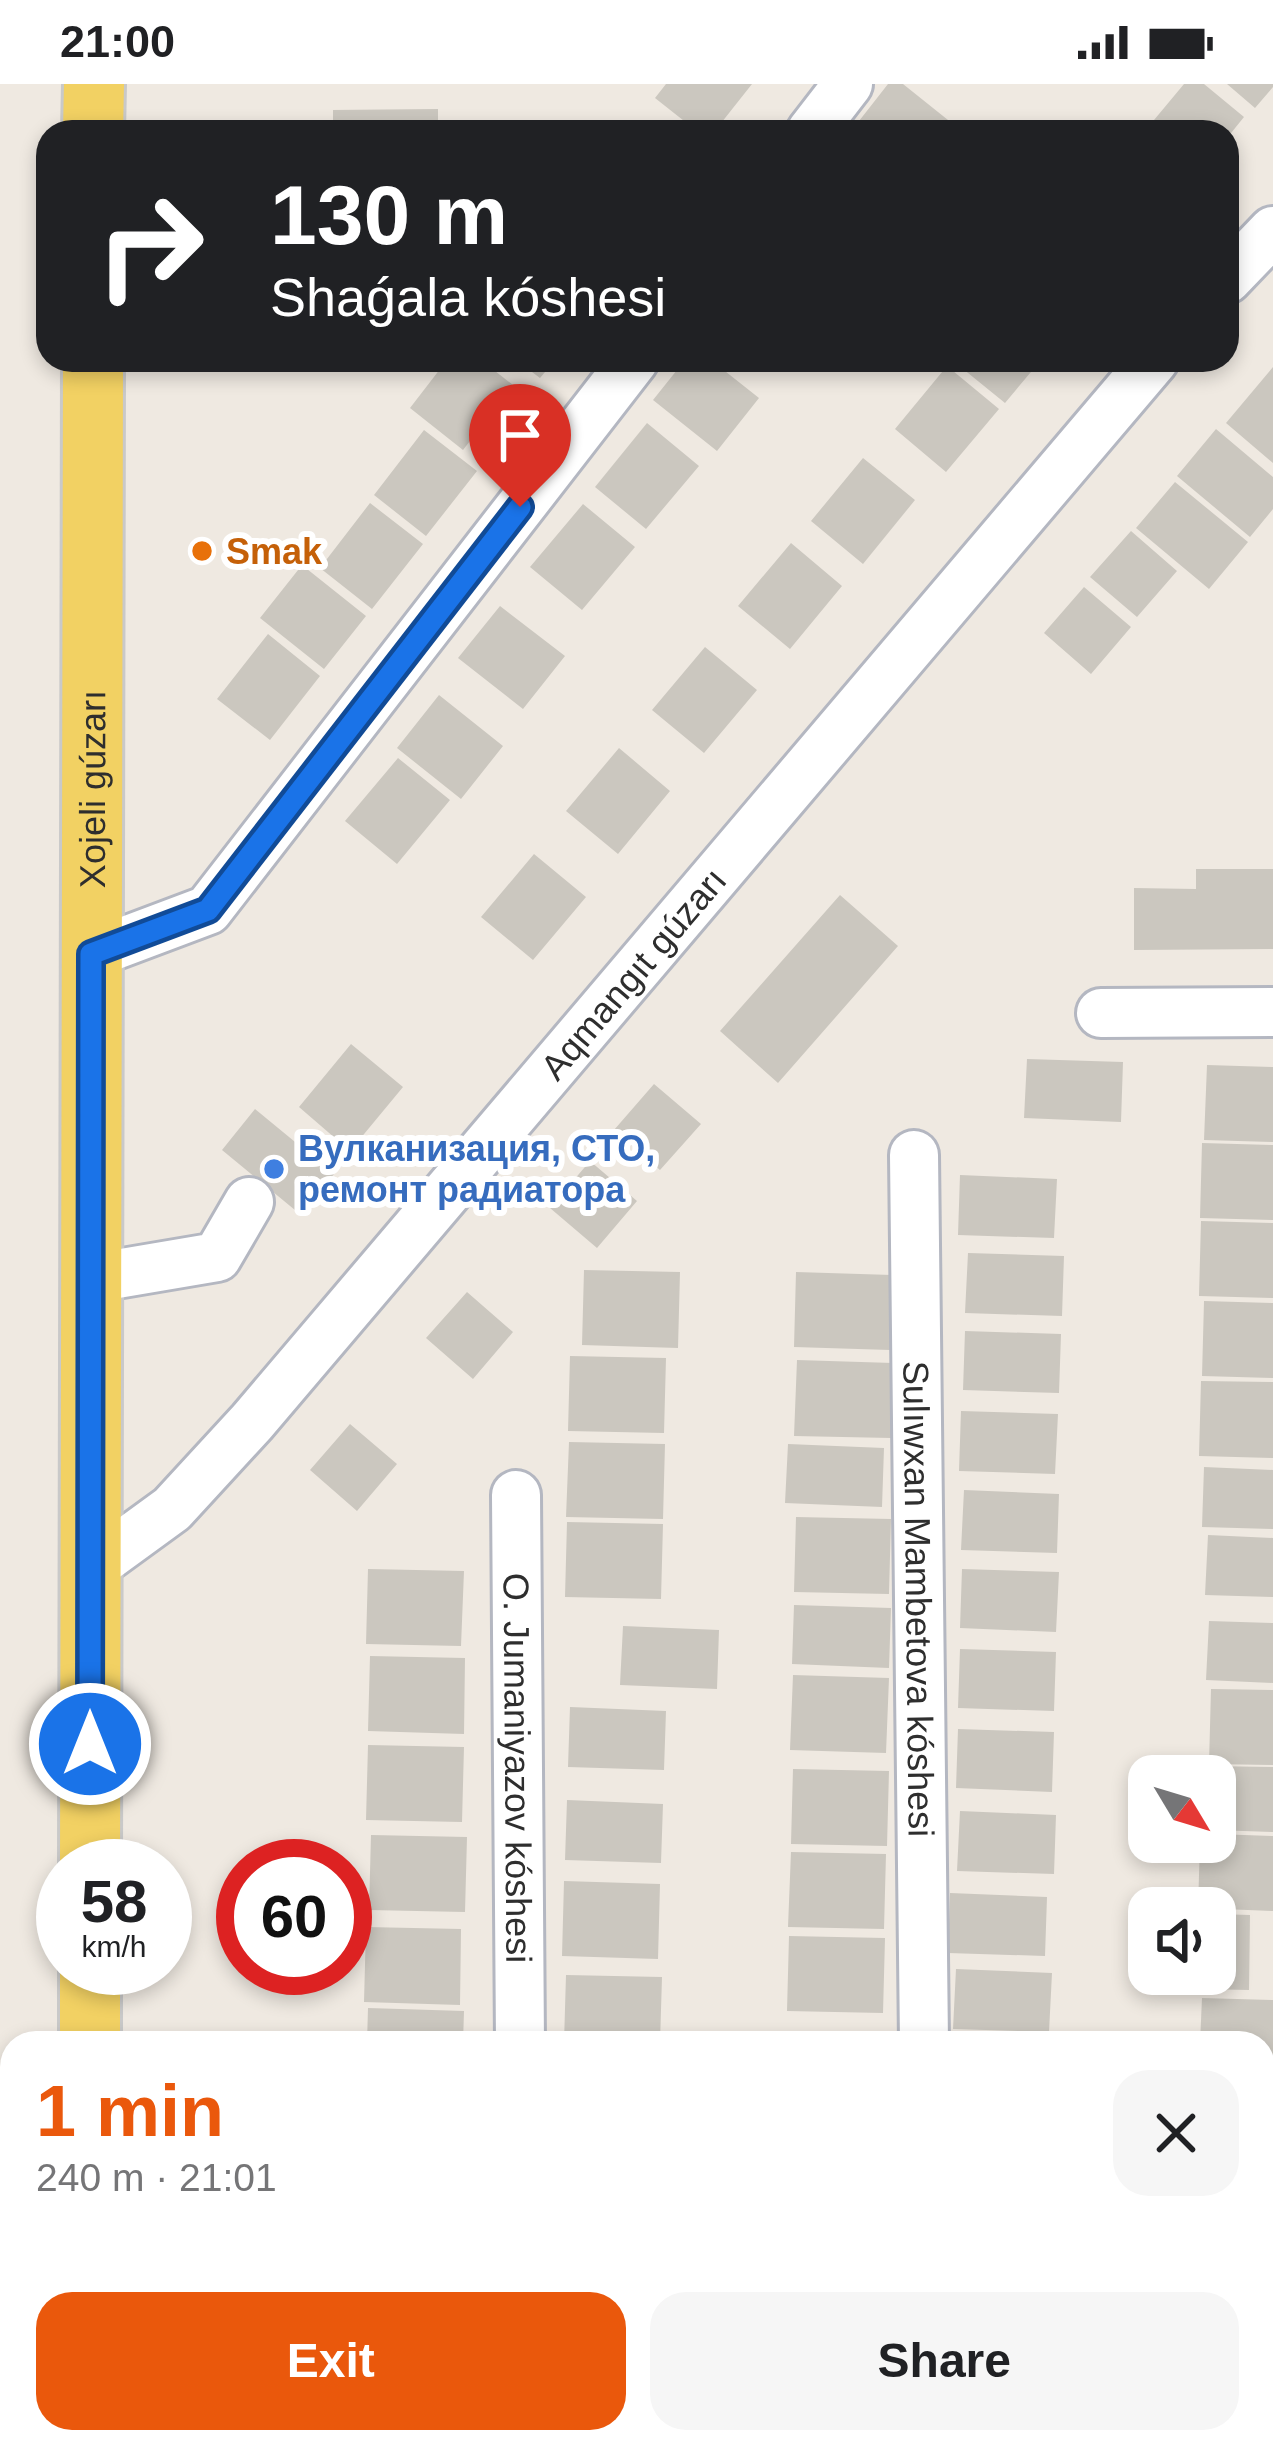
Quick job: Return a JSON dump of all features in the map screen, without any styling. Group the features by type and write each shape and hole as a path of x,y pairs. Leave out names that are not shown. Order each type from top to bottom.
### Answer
{"main road":[{"path":"93,120 94,84"},
{"name":"Xojeli gúzarı","path":"90,1839 93,372"},
{"path":"90,1995 90,2031"}],"street":[{"path":"820,120 848,84"},
{"path":"1239,266 1273,231"},
{"path":"91,954 208,910 625,372"},
{"name":"Aqmangıt gúzarı","path":"91,1568 172,1509 267,1405 1144,372"},
{"path":"1101,1013 1273,1012"},
{"name":"Sulıwxan Mambetova kóshesi","path":"914,1156 924,2031"},
{"path":"93,1278 217,1257 249,1202"},
{"name":"O. Jumaniyazov kóshesi","path":"516,1495 520,2031"}],"building":[{"path":"666,84 752,84 724,120 683,120 655,98"},
{"path":"888,84 903,84 948,120 860,120"},
{"path":"1184,84 1204,84 1244,117 1239,123 1154,120"},
{"path":"1227,84 1273,84 1273,87 1255,108"},
{"path":"438,109 438,120 333,120 333,110"},
{"path":"1273,367 1273,463 1226,423"},
{"path":"438,372 496,372 513,385 463,450 410,408"},
{"path":"675,372 726,372 759,398 717,451 653,400"},
{"path":"942,372 954,372 999,409 946,472 895,429"},
{"path":"967,372 1031,372 1005,403"},
{"path":"647,423 699,466 646,529 595,487"},
{"path":"1216,429 1273,477 1273,509 1250,537 1177,476"},
{"path":"424,430 477,471 426,536 374,495"},
{"path":"863,458 915,500 863,564 811,521"},
{"path":"1175,482 1248,542 1209,589 1136,528"},
{"path":"370,503 423,544 372,609 320,568"},
{"path":"583,504 635,547 582,610 530,567"},
{"path":"1131,531 1177,571 1137,617 1090,577"},
{"path":"791,543 842,586 790,649 738,606"},
{"path":"302,565 366,616 324,669 260,618"},
{"path":"1084,587 1131,627 1091,674 1044,633"},
{"path":"500,606 565,656 523,709 458,658"},
{"path":"268,634 320,676 270,740 217,699"},
{"path":"705,647 757,690 704,753 652,710"},
{"path":"439,695 503,746 461,799 397,748"},
{"path":"619,748 670,791 618,854 566,811"},
{"path":"398,758 450,800 397,864 345,821"},
{"path":"534,854 586,897 533,960 481,917"},
{"path":"1196,869 1273,869 1273,949 1134,950 1134,888 1196,889"},
{"path":"840,895 898,946 778,1083 720,1031"},
{"path":"351,1044 403,1087 350,1151 299,1107"},
{"path":"1027,1059 1123,1062 1121,1122 1024,1118"},
{"path":"1207,1065 1273,1067 1273,1142 1204,1140"},
{"path":"654,1084 701,1124 660,1170 614,1130"},
{"path":"255,1109 334,1174 301,1215 222,1150"},
{"path":"1202,1143 1273,1145 1273,1220 1200,1218"},
{"path":"590,1161 637,1201 597,1248 550,1208"},
{"path":"960,1175 1057,1179 1054,1238 958,1235"},
{"path":"1201,1221 1273,1223 1273,1298 1199,1296"},
{"path":"968,1253 1064,1256 1062,1316 965,1313"},
{"path":"584,1270 680,1272 678,1348 582,1345"},
{"path":"796,1272 892,1275 890,1350 794,1347"},
{"path":"467,1292 513,1332 473,1379 426,1338"},
{"path":"1204,1301 1273,1303 1273,1378 1202,1376"},
{"path":"965,1331 1061,1334 1059,1393 963,1390"},
{"path":"570,1356 666,1358 664,1433 568,1431"},
{"path":"797,1360 893,1363 891,1438 794,1436"},
{"path":"1201,1381 1273,1382 1273,1458 1199,1456"},
{"path":"961,1411 1058,1414 1055,1474 959,1471"},
{"path":"350,1424 397,1464 357,1511 310,1470"},
{"path":"569,1442 665,1444 663,1519 566,1517"},
{"path":"788,1444 884,1448 882,1507 785,1503"},
{"path":"1204,1467 1273,1470 1273,1529 1202,1527"},
{"path":"964,1490 1059,1494 1057,1553 961,1550"},
{"path":"796,1517 891,1519 889,1594 794,1592"},
{"path":"567,1522 663,1524 661,1599 565,1597"},
{"path":"1208,1535 1273,1538 1273,1597 1205,1595"},
{"path":"368,1569 464,1571 461,1646 366,1644"},
{"path":"962,1569 1059,1572 1056,1632 960,1628"},
{"path":"794,1605 891,1608 889,1668 792,1664"},
{"path":"1209,1621 1273,1623 1273,1683 1206,1680"},
{"path":"623,1626 719,1630 717,1689 620,1685"},
{"path":"960,1649 1056,1652 1054,1711 958,1708"},
{"path":"370,1656 465,1658 464,1734 368,1731"},
{"path":"793,1675 889,1678 886,1753 790,1750"},
{"path":"1211,1689 1273,1690 1273,1765 1236,1764 1236,1755 1209,1755"},
{"path":"570,1707 666,1711 664,1770 568,1767"},
{"path":"958,1729 1054,1732 1052,1792 956,1788"},
{"path":"368,1745 464,1747 462,1822 366,1820"},
{"path":"1236,1766 1273,1767 1273,1832 1236,1831"},
{"path":"793,1769 889,1771 887,1846 791,1844"},
{"path":"567,1800 663,1804 661,1863 565,1860"},
{"path":"960,1811 1056,1815 1054,1874 957,1871"},
{"path":"371,1835 467,1837 465,1912 372,1910"},
{"path":"1236,1835 1273,1836 1273,1911 1236,1910 1236,1887 1199,1887 1199,1863 1236,1863"},
{"path":"791,1852 886,1854 884,1929 788,1927"},
{"path":"564,1881 660,1884 658,1959 562,1956"},
{"path":"950,1893 1047,1897 1045,1956 948,1953"},
{"path":"1236,1915 1250,1915 1249,1990 1236,1990"},
{"path":"372,1927 461,1929 460,2005 364,2002 364,1995 372,1995"},
{"path":"789,1936 885,1938 883,2013 787,2011"},
{"path":"956,1969 1052,1973 1049,2031 953,2029"},
{"path":"566,1975 662,1977 660,2031 564,2031"},
{"path":"1202,1998 1273,2000 1273,2031 1201,2031"},
{"path":"368,2008 464,2011 463,2031 367,2031"}],"place":[{"name":"Smak","path":"202,551"},
{"name":"Вулканизация, СТО, ремонт радиатора","path":"274,1169"}],"route":[{"path":"90,1744 91,954 208,910 520,507"}]}
